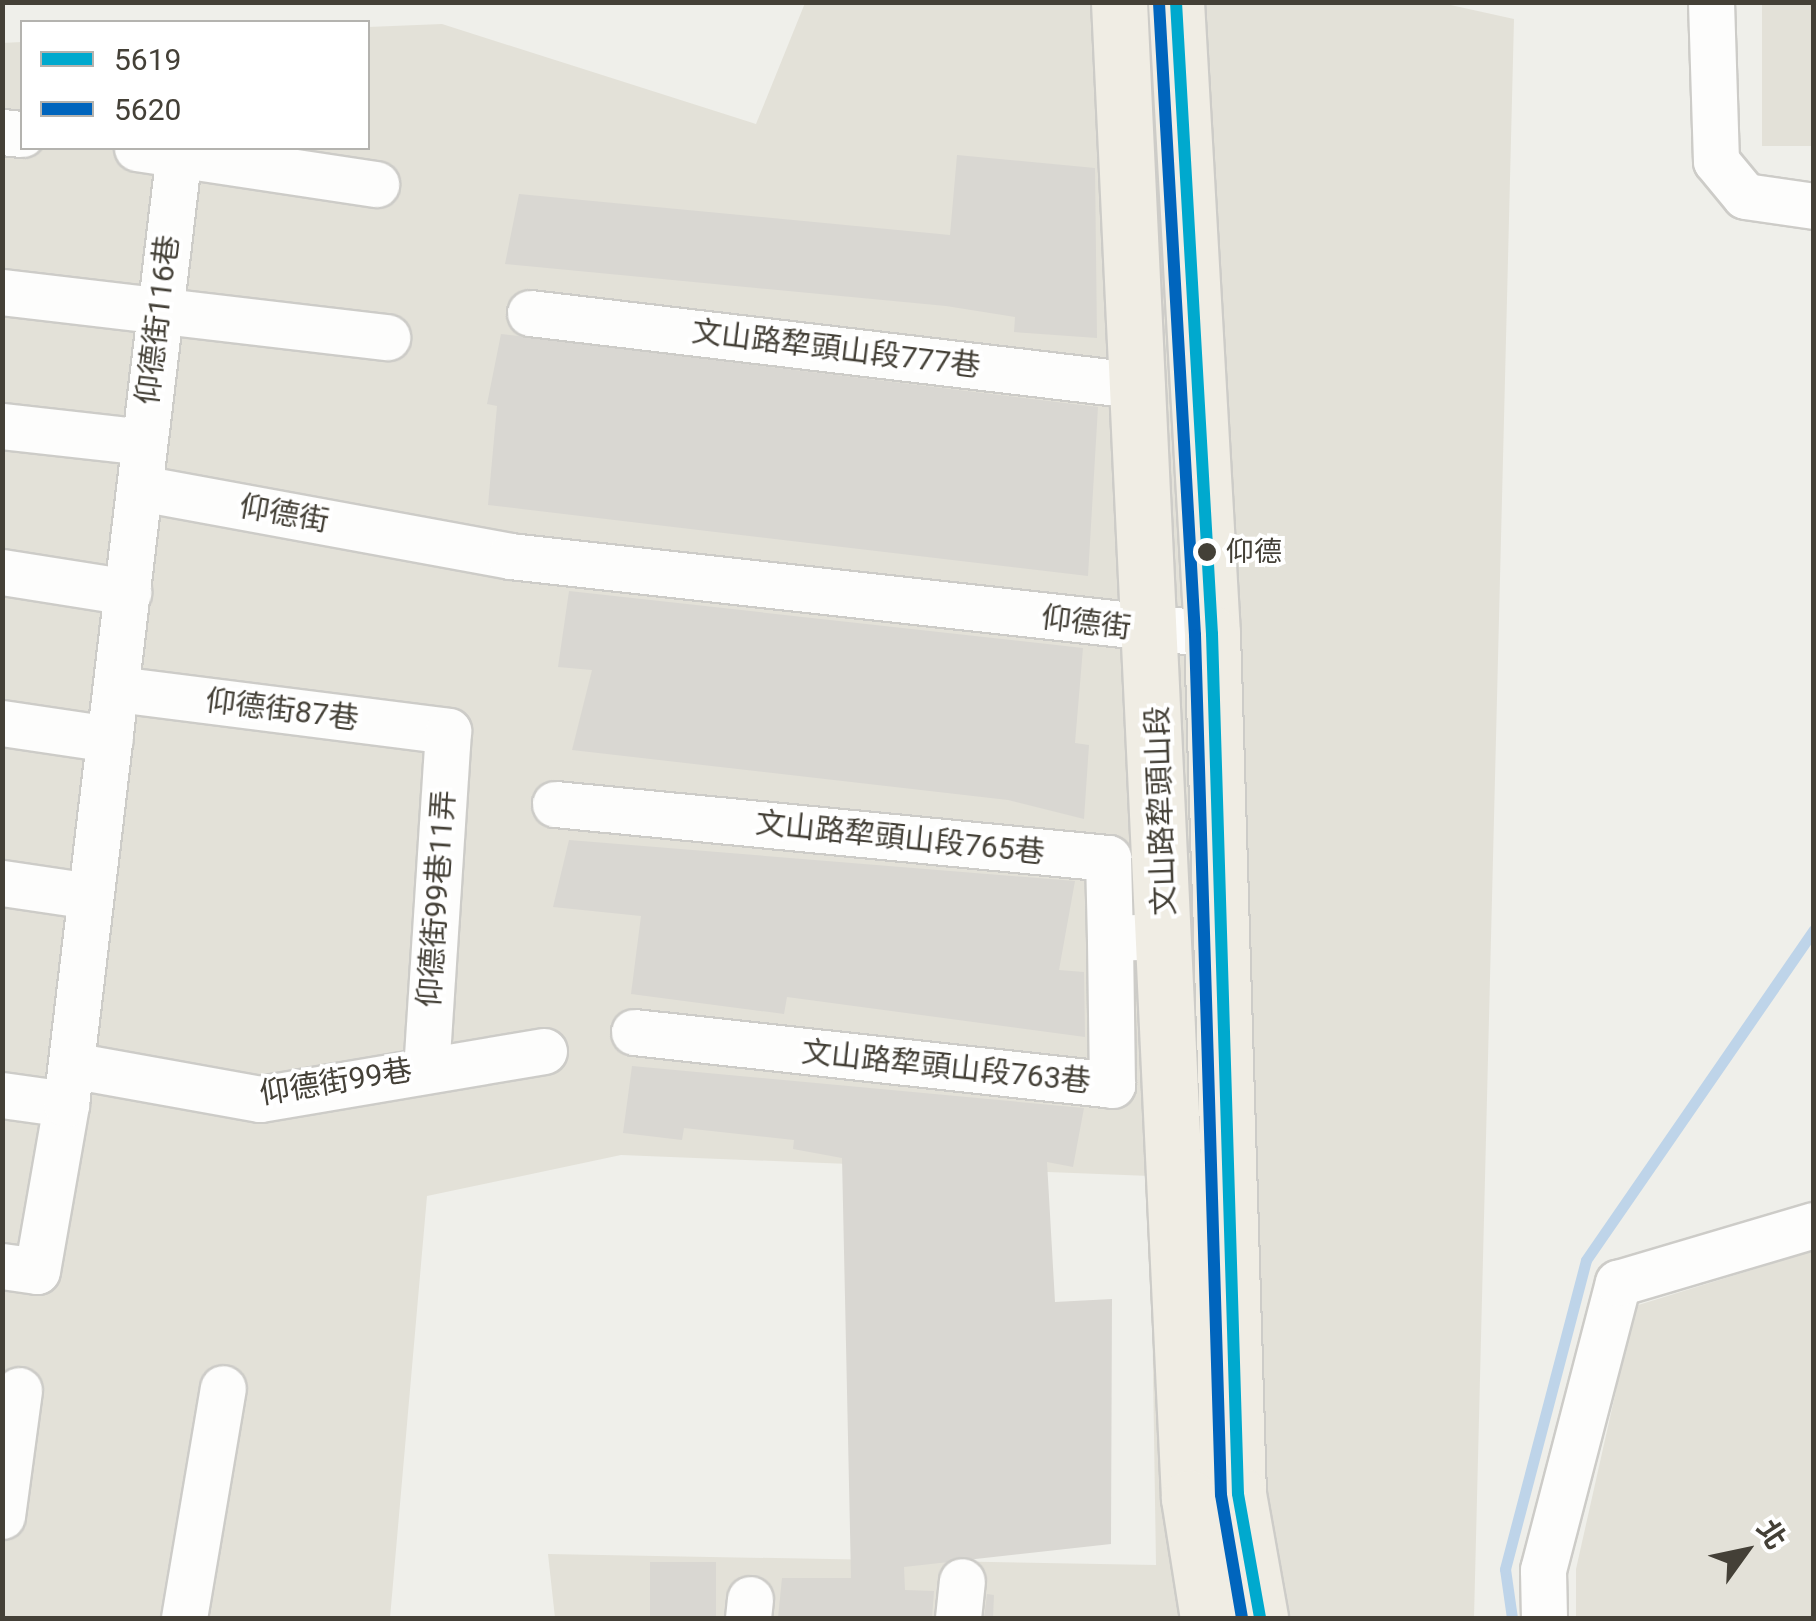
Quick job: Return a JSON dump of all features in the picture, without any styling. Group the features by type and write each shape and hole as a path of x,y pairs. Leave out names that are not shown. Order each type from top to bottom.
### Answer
{"main road":[{"name":"文山路犂頭山段","path":"1118,2 1155,631 1189,1498 1208,1618"},
{"name":"文山路犂頭山段","path":"1176,2 1212,634 1238,1494 1260,1618"}],"street":[{"path":"1710,2 1716,161 1745,196 1814,206"},
{"path":"158,150 376,184"},
{"name":"仰德街116巷","path":"140,488 159,309 158,150"},
{"path":"2,292 388,337"},
{"name":"文山路犂頭山段777巷","path":"530,313 1142,386"},
{"path":"2,426 144,442"},
{"name":"仰德街","path":"140,488 510,556 1155,631 1212,634"},
{"path":"20,1269 68,1084 140,488"},
{"path":"2,572 128,592"},
{"name":"仰德街87巷","path":"116,690 448,731"},
{"path":"2,723 110,739"},
{"name":"仰德街99巷11弄","path":"426,1067 448,731"},
{"name":"文山路犂頭山段765巷","path":"555,804 1108,858 1110,938"},
{"path":"2,883 90,896"},
{"path":"1110,938 1166,936"},
{"name":"文山路犂頭山段763巷","path":"634,1032 1112,1085 1110,938"},
{"name":"仰德街99巷","path":"2,1095 68,1084 260,1099 426,1067 544,1051"},
{"path":"1544,1618 1543,1570 1618,1283 1813,1226"},
{"path":"184,1618 223,1388"},
{"path":"2,1516 19,1390"}],"shaded area":[{"path":"1437,2 1514,19 1474,1618 555,1618 548,1554 1156,1565 1150,1176 621,1155 427,1196 390,1618 3,1618 2,43 20,42 20,150 370,150 370,27 442,24 756,124 805,3"},
{"path":"1762,3 1813,3 1813,146 1762,146"},
{"path":"1813,1251 1813,1618 1576,1618 1576,1569 1635,1306"}],"building":[{"path":"957,155 1095,168 1097,338 1014,332 1015,317 946,306 505,264 519,194 950,235"},
{"path":"501,334 1098,407 1088,576 488,505 497,406 487,404"},
{"path":"569,591 1083,648 1075,743 1089,745 1084,819 1008,800 572,750 592,670 558,667"},
{"path":"569,840 1075,881 1059,970 1084,972 1085,1037 787,997 784,1014 631,994 641,916 553,907"},
{"path":"632,1066 1084,1108 1073,1167 1047,1162 1055,1302 1112,1299 1111,1544 904,1567 905,1590 934,1591 932,1618 778,1618 782,1578 851,1578 842,1158 793,1149 794,1140 684,1128 682,1140 623,1133"},
{"path":"650,1562 716,1562 716,1618 650,1618"},
{"path":"987,1594 994,1595 993,1618 984,1618"}],"waterway":[{"path":"1512,1618 1505,1569 1586,1260 1814,930"}],"transit line":[{"name":"5619","path":"1176,2 1212,634 1238,1494 1260,1618"},
{"name":"5620","path":"1159,3 1195,635 1221,1495 1242,1618"}],"place":[{"name":"仰德","path":"1207,552"}]}
